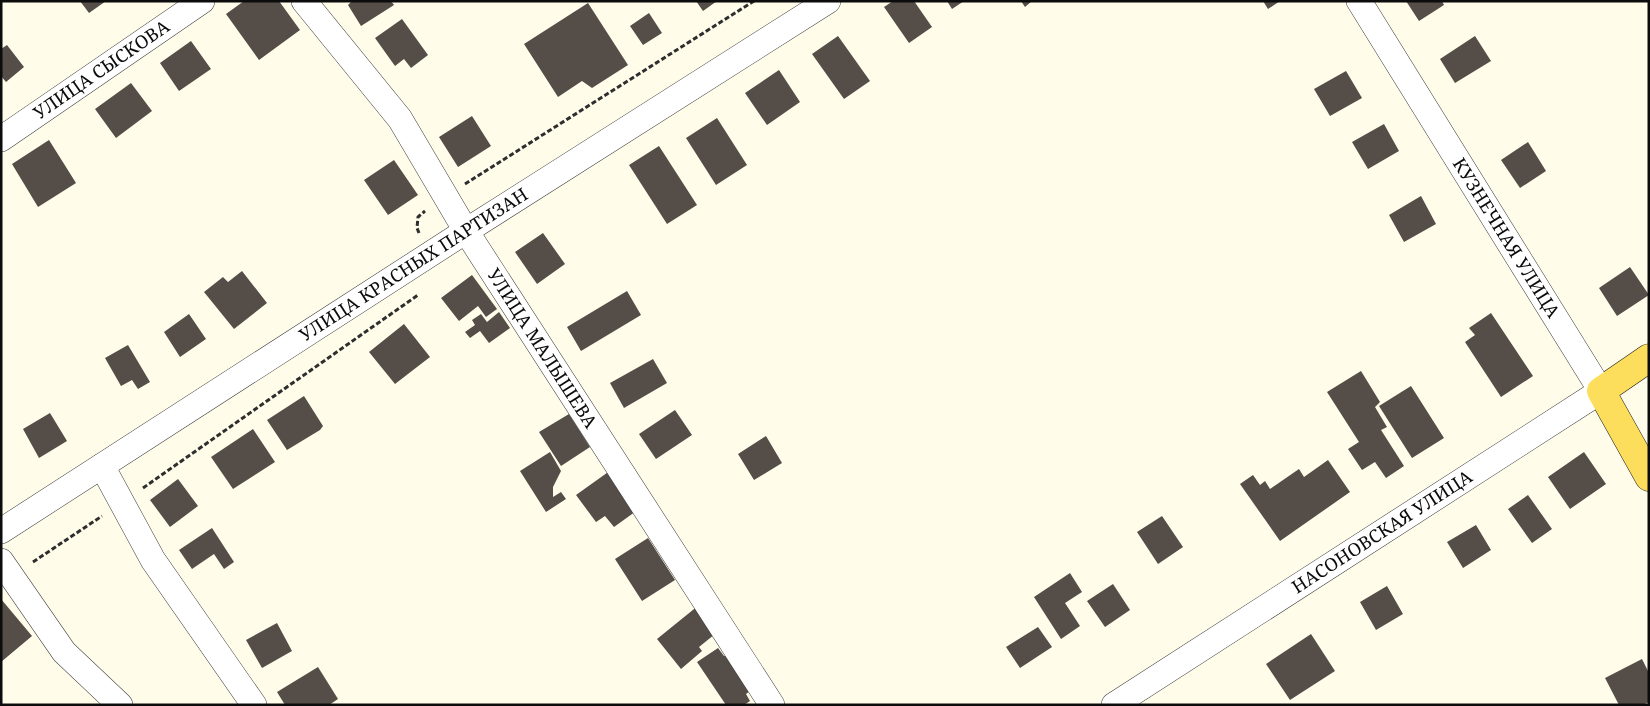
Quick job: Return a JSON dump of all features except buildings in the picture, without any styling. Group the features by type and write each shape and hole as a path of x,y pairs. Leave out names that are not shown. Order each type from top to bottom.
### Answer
{"main road":[{"name":"НАСОНОВСКАЯ УЛИЦА","path":"1600,391 1649,358"},
{"name":"КУЗНЕЧНАЯ УЛИЦА","path":"1600,391 1649,477"}],"street":[{"name":"УЛИЦА СЫСКОВА","path":"1,138 202,1"},
{"name":"УЛИЦА МАЛЫШЕВА","path":"304,1 400,119 466,231 772,705"},
{"name":"УЛИЦА КРАСНЫХ ПАРТИЗАН","path":"1,531 466,231 828,1"},
{"name":"КУЗНЕЧНАЯ УЛИЦА","path":"1359,1 1600,391"},
{"name":"НАСОНОВСКАЯ УЛИЦА","path":"1114,705 1600,391"},
{"path":"102,466 153,560 254,705"},
{"path":"6,569 64,652 120,705"}],"path":[{"path":"420,236 416,228 418,217 446,196 754,1"},
{"path":"6,569 122,503 424,290"}]}
